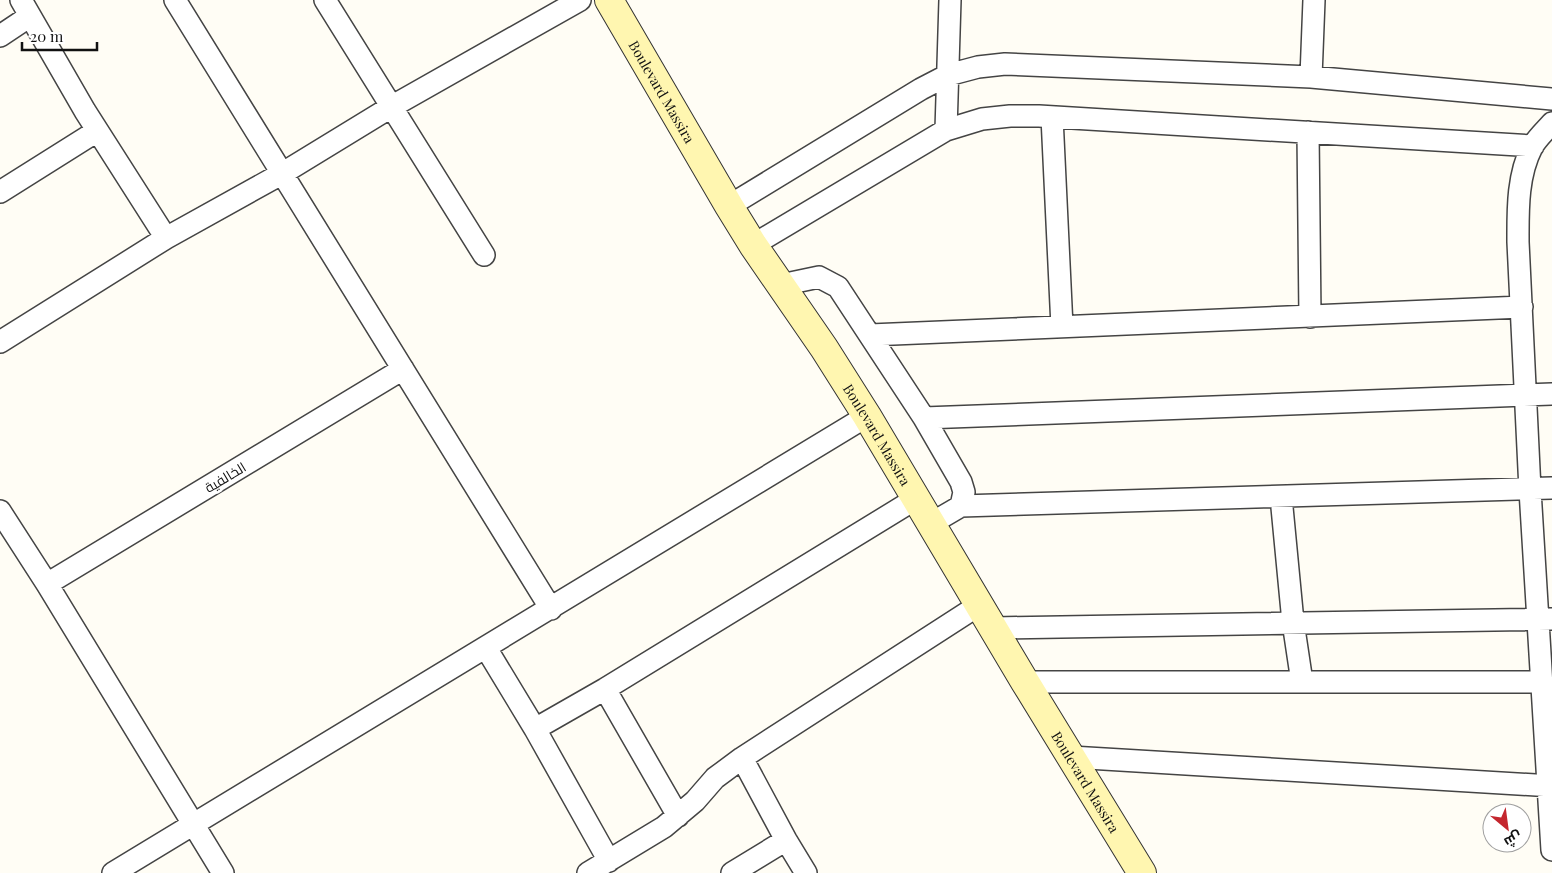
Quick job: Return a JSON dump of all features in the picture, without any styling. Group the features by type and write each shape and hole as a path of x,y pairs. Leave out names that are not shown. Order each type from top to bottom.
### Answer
{"main road":[{"name":"Boulevard Massira","path":"608,0 729,206 867,416 1025,682 1142,873"}],"street":[{"path":"174,0 551,608"},
{"path":"325,0 484,255"},
{"path":"0,342 166,238 283,173 391,107 580,0"},
{"path":"946,130 950,0"},
{"path":"1311,77 1314,0"},
{"path":"0,36 25,8 97,130 166,238"},
{"path":"729,206 948,74 978,67 1005,64 1311,77 1552,99"},
{"path":"753,245 946,130 982,119 1010,116 1052,117 1533,146"},
{"path":"1052,117 1062,326"},
{"path":"1552,123 1533,146 1522,177 1518,209 1530,490 1545,618 1545,687 1552,850"},
{"path":"0,192 97,130"},
{"path":"1308,132 1310,317"},
{"path":"781,285 819,277 838,286 924,418 961,482 964,492 962,506"},
{"path":"870,335 1522,307"},
{"name":"الخالفية","path":"46,584 403,369"},
{"path":"924,418 1552,394"},
{"path":"113,873 867,416"},
{"path":"932,523 962,506 1552,488"},
{"path":"1281,496 1293,622 1302,682"},
{"path":"535,729 605,689 917,498"},
{"path":"0,511 222,873"},
{"path":"588,873 678,816 715,778 742,758 979,605"},
{"path":"994,628 1545,618"},
{"path":"486,648 535,729 609,860"},
{"path":"1025,682 1302,682 1545,687"},
{"path":"605,689 678,816"},
{"path":"1071,757 1550,786"},
{"path":"742,758 806,873"},
{"path":"732,873 786,840"}]}
